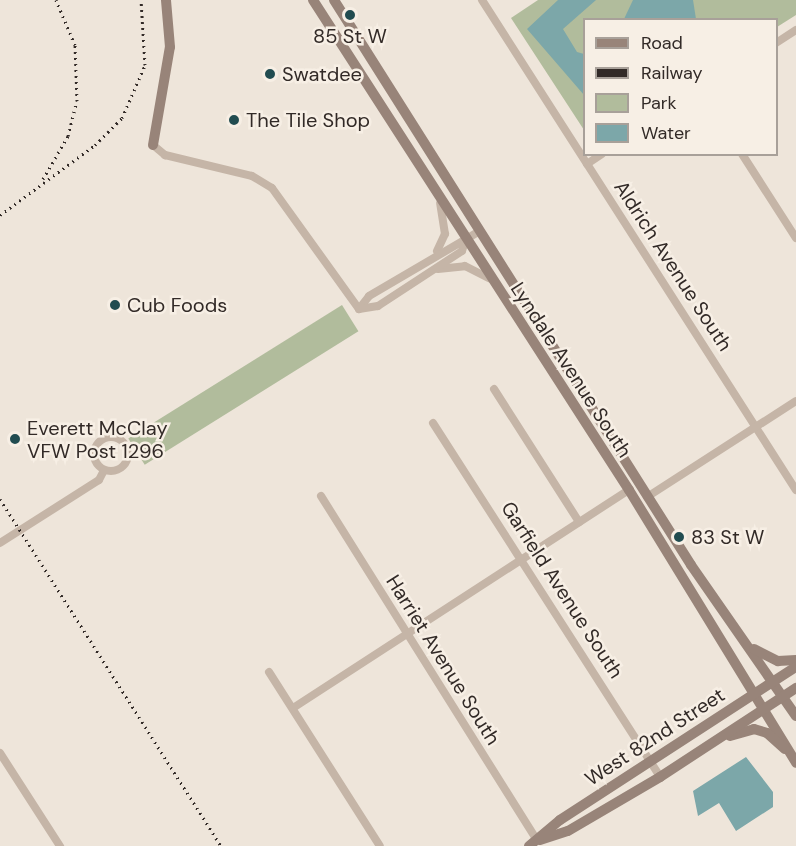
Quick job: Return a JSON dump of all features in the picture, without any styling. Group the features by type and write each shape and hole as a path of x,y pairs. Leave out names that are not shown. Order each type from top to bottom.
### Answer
{"main road":[{"path":"153,145 170,47 166,0"},
{"name":"Lyndale Avenue South","path":"313,0 489,278 629,490 793,758"},
{"name":"Lyndale Avenue South","path":"336,1 478,232 647,497 796,716"},
{"path":"750,646 778,661 796,660"},
{"name":"West 82nd Street","path":"533,843 560,820 796,667"},
{"name":"West 82nd Street","path":"533,843 568,831 660,777 796,688"},
{"path":"713,742 754,729 767,733 793,758"}],"street":[{"name":"Aldrich Avenue South","path":"482,0 796,490"},
{"path":"778,42 796,30"},
{"path":"153,145 165,155 252,176 272,188 359,309"},
{"path":"587,164 599,156"},
{"path":"743,156 796,238"},
{"path":"433,256 445,234 440,201"},
{"path":"359,309 369,296 433,256 478,232"},
{"path":"359,309 378,306 462,252 465,240"},
{"path":"433,270 465,266 489,278"},
{"path":"494,389 579,522"},
{"path":"647,497 796,401"},
{"name":"Garfield Avenue South","path":"433,423 660,777"},
{"path":"104,439 117,439 126,448 126,461 117,470 104,470 95,461 95,448 104,439"},
{"path":"0,543 99,480 104,470"},
{"path":"292,708 629,490"},
{"name":"Harriet Avenue South","path":"321,496 407,633 533,843"},
{"path":"269,672 381,846"},
{"path":"0,753 60,846"}],"green space":[{"path":"538,0 796,0 796,15 778,26 778,18 583,18 583,128 511,18"},
{"path":"342,305 358,331 145,465 128,439"}],"water":[{"path":"558,0 596,0 563,29 577,52 583,54 583,94 527,29"},
{"path":"633,0 693,0 696,18 624,18"},
{"path":"746,757 773,792 773,807 736,831 719,803 698,816 693,791"}],"railway":[{"path":"43,179 68,136 77,101 75,45 56,0"},
{"path":"0,215 95,145 122,118 145,65 141,0"},
{"path":"0,499 221,846"}],"place":[{"name":"85 St W","path":"350,15"},
{"name":"Swatdee","path":"270,74"},
{"name":"The Tile Shop","path":"234,120"},
{"name":"Cub Foods","path":"115,305"},
{"name":"Everett McClay VFW Post 1296","path":"15,439"},
{"name":"83 St W","path":"679,537"}]}
